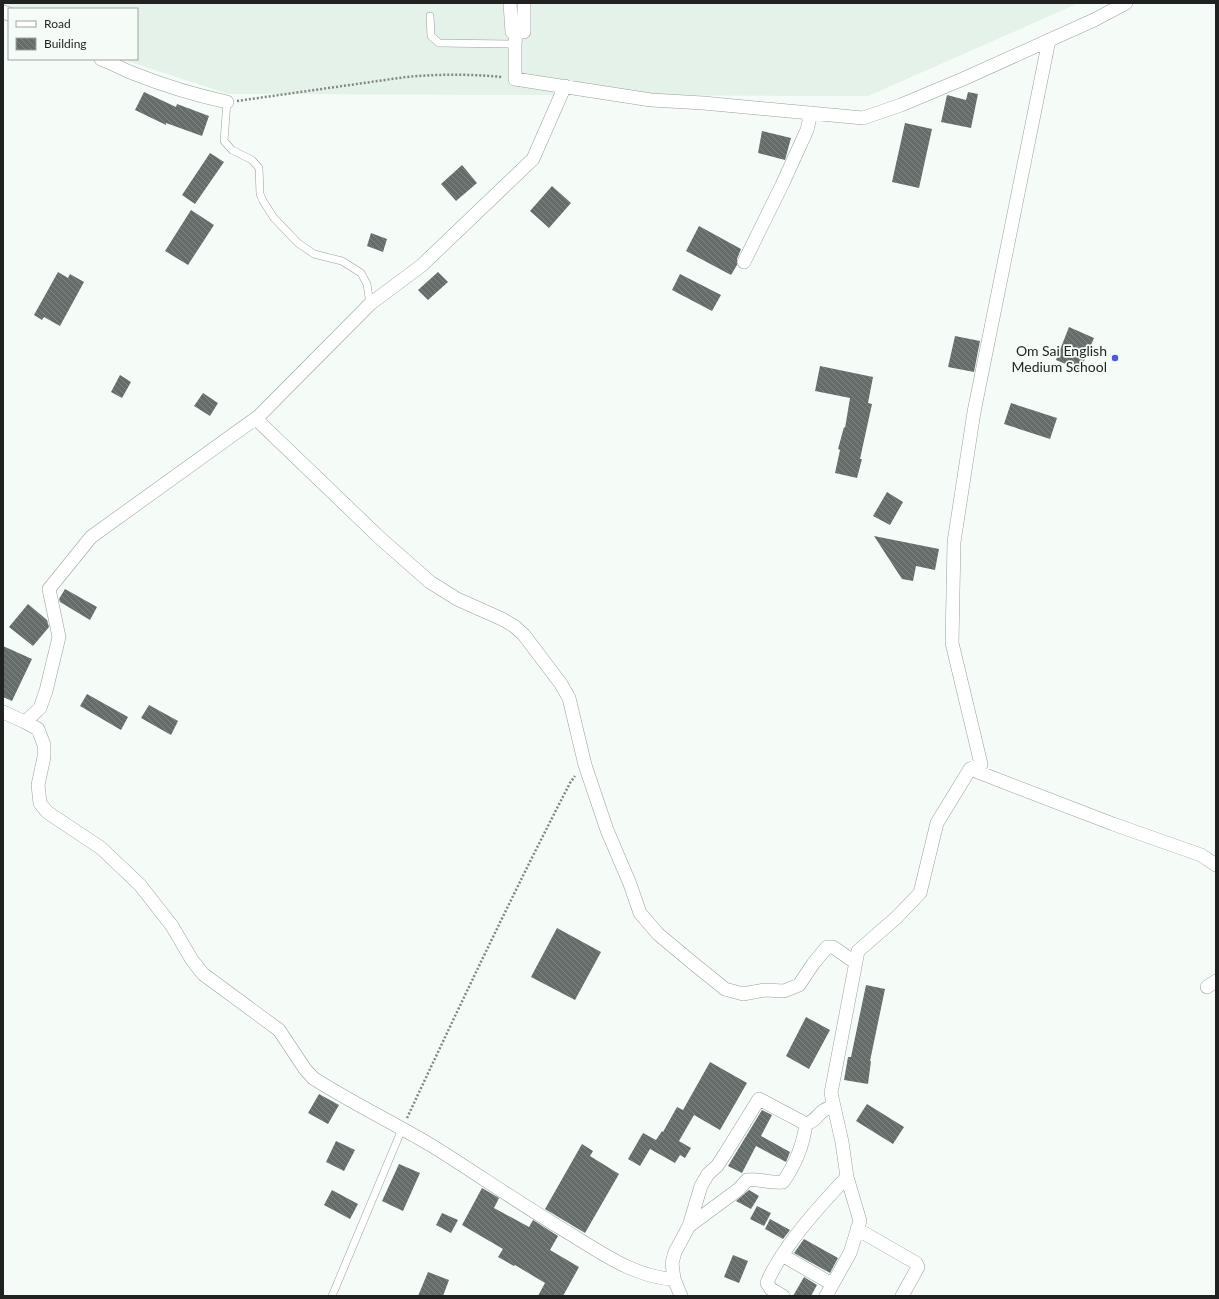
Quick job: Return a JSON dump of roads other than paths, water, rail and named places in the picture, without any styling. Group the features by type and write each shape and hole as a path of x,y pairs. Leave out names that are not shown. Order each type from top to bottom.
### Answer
{"street":[{"path":"510,3 512,32 516,38 515,79 651,100 863,118 901,105 956,82 1094,20 1126,3"},
{"path":"516,38 524,32 524,3"},
{"path":"826,1296 850,1253 860,1221 847,1177 842,1142 831,1093 858,951 896,917 920,892 937,823 970,769 981,764 952,643 954,542 974,412 1049,40"},
{"path":"103,60 133,74 188,94 227,102"},
{"path":"25,722 40,708 48,685 59,637 49,589 91,537 256,419 370,304 421,266 533,159 565,86"},
{"path":"744,262 807,130 811,113"},
{"path":"256,419 380,539 430,582 457,599 502,619 514,626 524,635 561,684 569,698 585,765 607,830 630,884 640,913 658,934 725,989 743,994 765,990 784,991 799,985 827,947 833,947 856,963"},
{"path":"3,712 38,729 44,745 44,757 38,785 40,803 47,812 101,848 140,885 172,926 192,960 203,974 279,1030 312,1078 433,1147 522,1205 617,1262 635,1270 664,1279 674,1279"},
{"path":"970,769 1114,824 1201,854 1216,865"},
{"path":"680,1296 674,1279 672,1263 675,1252 688,1226 701,1186 708,1174 717,1166 725,1154 759,1099 806,1124 812,1122 823,1110 834,1107"},
{"path":"688,1226 739,1189 747,1180 756,1179 778,1183 782,1182 797,1157 803,1141 806,1124"},
{"path":"783,1296 771,1289 767,1282 782,1255 803,1225 847,1177"},
{"path":"857,1229 916,1263 918,1267 916,1272 902,1296"},
{"path":"782,1255 832,1284"}],"lane":[{"path":"430,16 431,36 439,43 516,38"},
{"path":"227,102 224,141 232,150 252,160 259,168 260,194 274,218 298,243 314,254 342,261 361,273 367,284 370,304"},
{"path":"332,1296 402,1129"}],"place":[{"name":"Om Sai English Medium School","path":"1115,358"}]}
